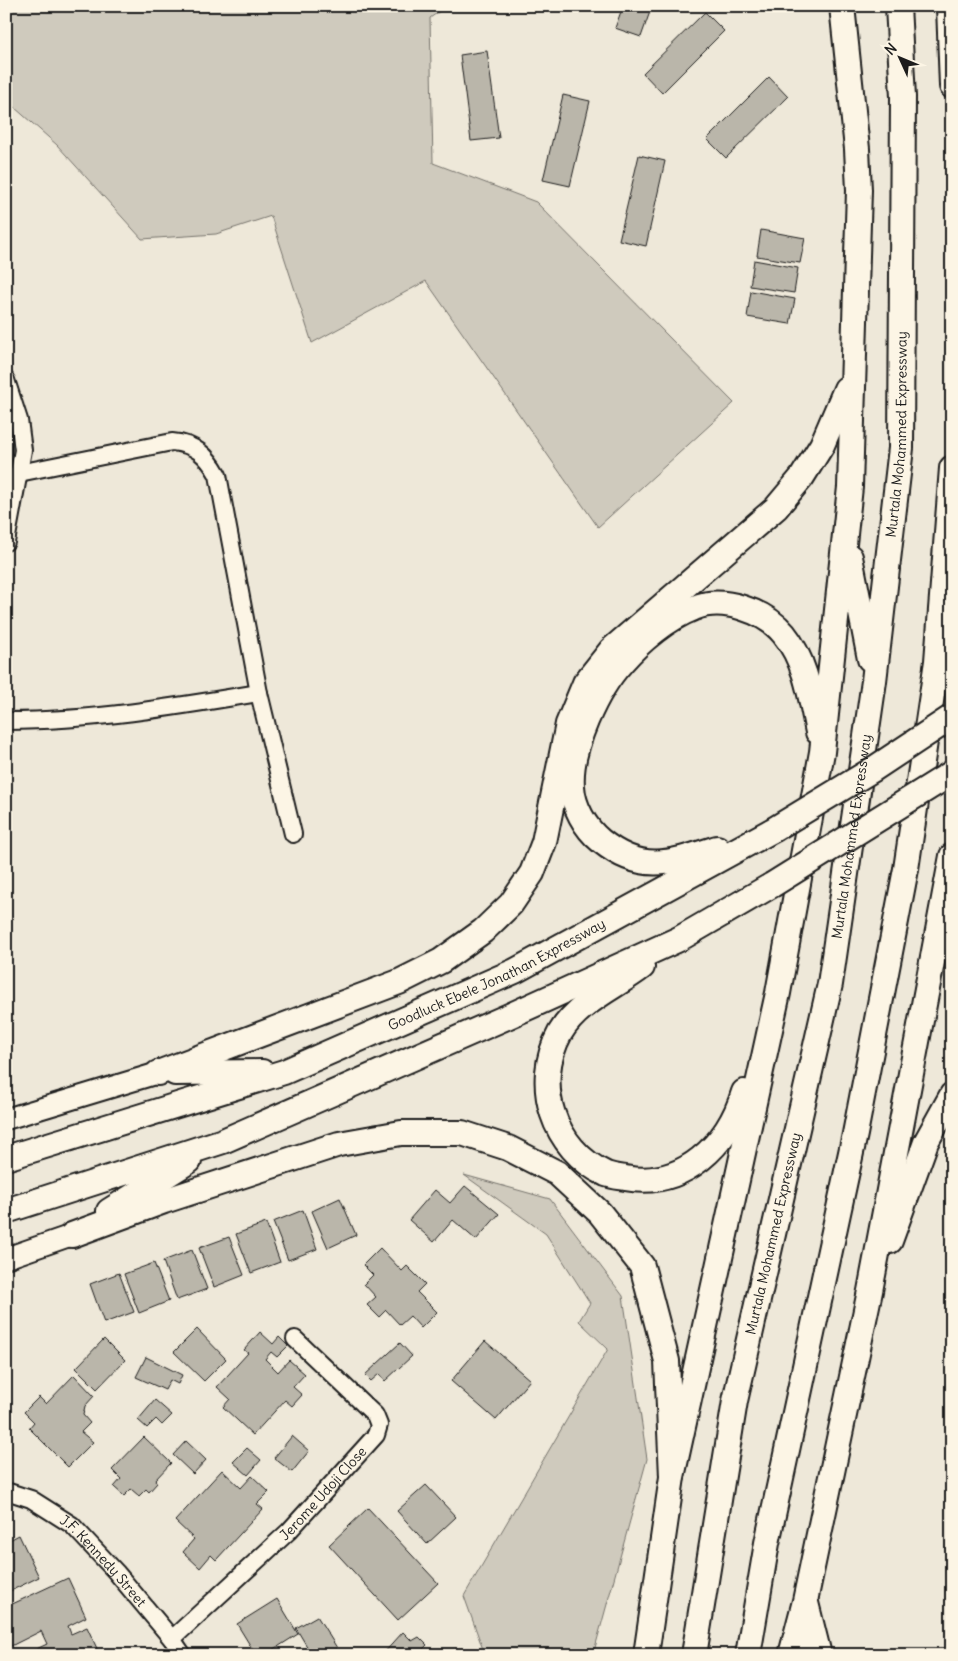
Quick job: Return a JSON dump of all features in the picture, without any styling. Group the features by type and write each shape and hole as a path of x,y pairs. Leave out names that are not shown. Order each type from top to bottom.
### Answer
{"highway":[{"path":"646,1655 672,1477 778,993 822,752 850,488 859,190 857,149 842,6"},
{"name":"Murtala Mohammed Expressway","path":"694,1655 735,1401 830,984 874,681 901,448 903,97 898,6"},
{"path":"949,6 952,86"},
{"path":"158,1073 399,982 441,961 483,931 511,904 532,873 544,842 568,724 586,683 612,648 776,508 802,478 835,418 853,368"},
{"path":"748,1650 768,1534 855,1134 906,869 937,660 952,468"},
{"path":"845,533 874,681"},
{"path":"766,834 719,847 673,863 661,864 639,863 616,854 595,836 578,812 572,786 575,759 582,735 603,687 622,662 649,637 695,607 714,605 749,610 769,620 784,634 804,670 822,752"},
{"name":"Goodluck Ebele Jonathan Expressway","path":"6,1158 284,1072 515,971 766,834 872,770 952,717"},
{"path":"6,1211 223,1140 509,1016 679,938 772,885 952,773"},
{"path":"790,1655 805,1601 870,1291 952,856"},
{"path":"679,938 578,1012 561,1032 548,1060 547,1094 557,1126 578,1154 607,1174 641,1181 676,1175 704,1156 724,1135 733,1121 778,993"},
{"path":"158,1073 284,1072"},
{"path":"870,1291 926,1142 952,1095"},
{"path":"72,1236 164,1201 339,1144 401,1133 462,1133 508,1148 557,1173 600,1212 642,1266 667,1360 672,1477"},
{"path":"72,1236 223,1140"},
{"path":"805,1601 819,1655"},
{"path":"635,1655 651,1617"}],"main road":[{"path":"6,1118 158,1073"},
{"path":"6,1258 72,1236"}],"street":[{"path":"6,380 12,392 23,450 6,542"},
{"path":"19,472 172,442 187,444 209,460 218,475 260,693 293,834"},
{"path":"6,720 53,721 139,712 260,693"},
{"name":"Jerome Udoji Close","path":"172,1639 289,1531 376,1435 379,1425 375,1416 295,1339"},
{"name":"J.F. Kennedy Street","path":"6,1490 31,1499 72,1525 172,1639 183,1655"}],"shaded area":[{"path":"6,6 447,6 430,18 433,163 536,202 734,403 598,527 426,281 312,343 271,216 216,234 142,239 57,145 6,100"},
{"path":"464,1175 550,1199 623,1296 647,1459 593,1655 485,1655 464,1596 608,1349 579,1321 590,1303 546,1234"}],"building":[{"path":"623,6 652,6 641,37 615,28"},
{"path":"705,12 724,31 662,93 643,73"},
{"path":"487,51 499,138 471,141 460,55"},
{"path":"769,77 788,97 726,158 707,139"},
{"path":"563,95 590,101 570,186 543,180"},
{"path":"639,155 665,161 646,246 619,240"},
{"path":"761,230 805,238 800,263 757,256"},
{"path":"754,260 798,268 794,293 750,286"},
{"path":"751,291 795,299 790,324 747,317"},
{"path":"465,1186 499,1214 476,1240 453,1220 434,1242 409,1220 435,1190 450,1203"},
{"path":"340,1198 356,1235 328,1248 312,1211"},
{"path":"303,1210 317,1249 288,1260 273,1222"},
{"path":"266,1223 280,1262 251,1273 236,1234"},
{"path":"229,1237 244,1275 214,1287 199,1248"},
{"path":"380,1248 402,1271 407,1266 425,1284 417,1292 437,1312 421,1328 410,1316 400,1325 386,1310 379,1317 367,1305 376,1297 364,1284 373,1275 363,1265"},
{"path":"192,1250 207,1289 177,1300 163,1261"},
{"path":"154,1263 169,1301 139,1313 124,1274"},
{"path":"119,1273 134,1312 104,1323 90,1284"},
{"path":"197,1329 226,1359 204,1381 174,1352"},
{"path":"260,1332 273,1344 279,1337 288,1346 277,1357 271,1352 265,1359 278,1372 289,1360 305,1374 293,1387 302,1395 292,1406 285,1400 253,1435 223,1407 230,1399 217,1387 248,1353 244,1350"},
{"path":"104,1339 125,1360 97,1389 76,1368"},
{"path":"485,1341 530,1380 496,1420 451,1381"},
{"path":"400,1343 412,1356 385,1381 379,1374 371,1381 365,1375"},
{"path":"146,1357 182,1375 178,1384 170,1380 165,1390 136,1377"},
{"path":"74,1375 94,1396 85,1406 83,1415 90,1423 81,1432 93,1442 68,1467 29,1428 34,1422 24,1412 39,1397 46,1404"},
{"path":"155,1400 172,1415 162,1425 156,1419 147,1428 138,1420"},
{"path":"292,1436 309,1451 292,1472 274,1458"},
{"path":"144,1437 171,1463 155,1480 157,1483 149,1492 146,1489 139,1496 131,1489 124,1496 114,1487 121,1479 112,1470"},
{"path":"186,1441 206,1460 193,1474 173,1455"},
{"path":"247,1448 261,1460 248,1475 233,1462"},
{"path":"222,1470 241,1488 252,1476 269,1492 257,1504 263,1509 216,1560 211,1555 200,1568 183,1552 194,1539 175,1521"},
{"path":"426,1485 456,1517 427,1544 397,1511"},
{"path":"368,1508 438,1583 398,1620 329,1545"},
{"path":"19,1535 39,1577 6,1593 6,1542"},
{"path":"68,1578 86,1617 68,1626 71,1634 87,1627 100,1655 24,1655 47,1644 41,1631 11,1646 6,1636 6,1607"},
{"path":"277,1599 298,1634 265,1655 256,1655 237,1624"},
{"path":"317,1616 337,1648 326,1655 312,1655 296,1628"},
{"path":"403,1632 412,1641 419,1637 427,1645 417,1655 382,1655"}]}
